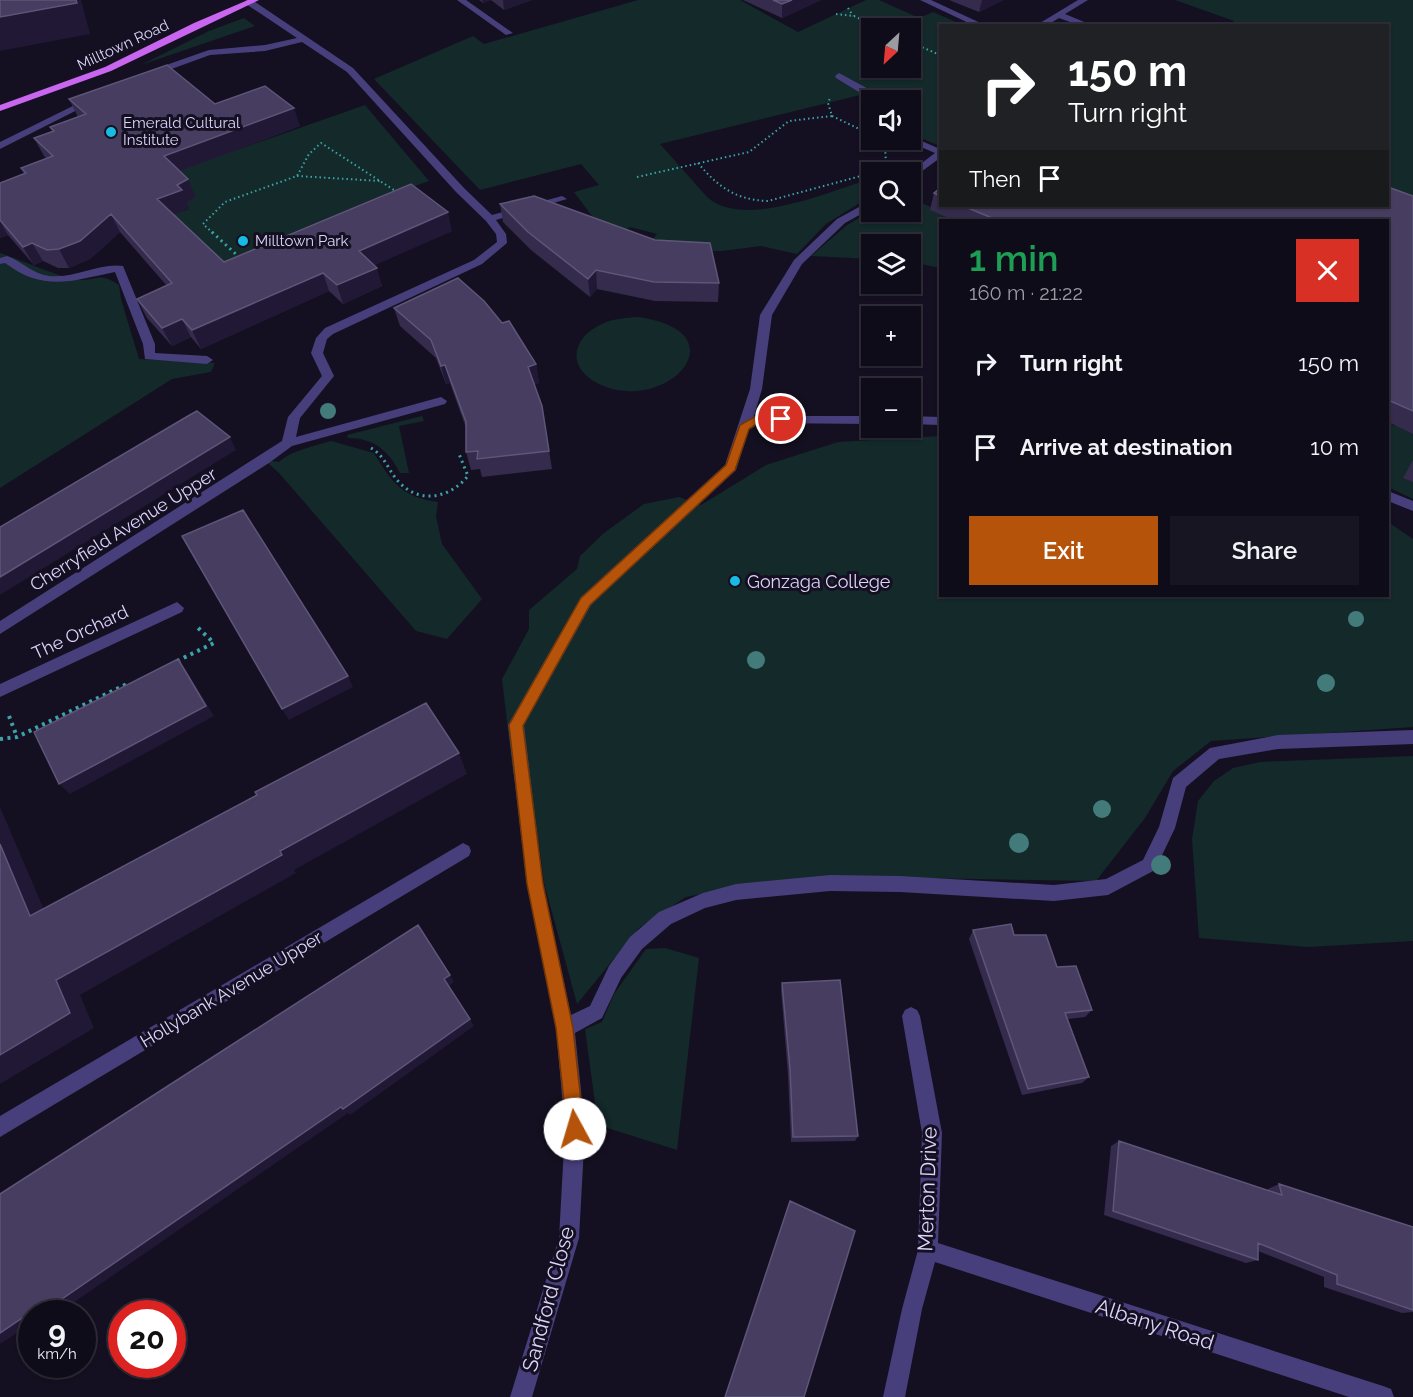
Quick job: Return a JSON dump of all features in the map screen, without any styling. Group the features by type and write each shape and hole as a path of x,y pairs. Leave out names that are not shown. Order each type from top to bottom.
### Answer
{"main road":[{"name":"Milltown Road","path":"0,108 108,69 247,1"}],"street":[{"path":"461,0 509,33"},
{"path":"924,0 978,24"},
{"path":"1043,24 1084,0"},
{"path":"247,1 350,70 460,190 490,219 501,234 502,243 478,262 329,331 322,338 317,353 328,376 294,417 288,443 441,401"},
{"path":"1060,15 1085,24"},
{"path":"140,79 208,53 265,48 303,39"},
{"path":"839,76 864,90"},
{"path":"0,146 97,97"},
{"path":"921,144 939,153"},
{"path":"921,168 939,154"},
{"path":"490,219 562,199"},
{"name":"Sandford Close","path":"521,1397 569,1238 575,1129 565,1028 535,884 516,725 585,602 731,467 756,389 766,315 798,262 841,221 861,209"},
{"path":"0,261 7,260 34,277 58,280 76,279 119,268 150,344 149,356 207,360"},
{"path":"744,427 758,419 861,420"},
{"path":"921,420 939,421"},
{"name":"Cherryfield Avenue Upper","path":"0,628 265,460 288,443"},
{"path":"1389,496 1413,506"},
{"name":"The Orchard","path":"0,691 177,608"},
{"path":"565,1028 596,1012 615,972 636,943 665,918 703,901 736,892 830,883 900,884 1054,893 1108,887 1149,865 1167,828 1179,783 1215,753 1278,742 1413,737"},
{"name":"Hollybank Avenue Upper","path":"0,1127 463,851"},
{"name":"Merton Drive","path":"894,1397 912,1309 928,1251 932,1132 911,1016"},
{"name":"Albany Road","path":"928,1251 1383,1397"}],"path":[{"path":"848,8 854,16"},
{"path":"836,14 861,19"},
{"path":"921,47 939,55"},
{"path":"832,116 828,103 839,76"},
{"path":"637,177 749,153 789,121 832,116 861,130"},
{"path":"297,176 309,154 321,143 403,195"},
{"path":"698,163 718,188 738,198 754,202 768,201 861,176"},
{"path":"243,260 203,224 225,202 297,176 381,181"},
{"path":"322,433 378,451 398,483 414,494 434,498 450,495 468,476 459,453"},
{"path":"172,663 214,643 177,608"},
{"path":"0,739 18,737 131,683"}],"green space":[{"path":"638,0 740,0 798,32 866,0 879,0 919,18 933,12 961,24 939,24 939,146 921,137 921,90 885,89 861,90 861,95 660,144 707,197 723,206 742,210 787,205 861,182 861,202 826,224 797,254 761,246 722,251 698,251 647,246 657,234 630,227 620,234 592,216 574,192 599,185 581,164 480,190 374,79 473,36 484,44"},
{"path":"1175,0 1413,0 1413,209 1389,199 1389,24 1230,24 1234,21"},
{"path":"244,18 255,26 141,65 209,31"},
{"path":"365,105 429,181 415,186 428,197 232,280 166,217 189,209 171,173"},
{"path":"921,203 951,219 939,219 939,268 921,264 921,234 861,234 861,258 811,256 847,225 861,217 861,222 921,222"},
{"path":"0,253 73,279 103,278 112,281 119,285 139,359 215,363 211,372 172,379 0,488"},
{"path":"638,317 670,325 686,338 690,353 683,368 669,381 648,389 624,391 599,384 588,377 577,362 576,353 584,337 606,322"},
{"path":"422,416 424,421 399,426 409,473 400,473 391,458 380,447 366,440 348,438 347,435"},
{"path":"1389,423 1395,426 1413,425 1413,499 1389,487"},
{"path":"939,436 939,597 1389,597 1389,523 1413,539 1413,727 1211,741 1173,771 1145,818 1096,881 861,877 749,885 686,897 639,928 577,1004 544,883 539,844 513,773 502,679 529,629 529,610 577,569 580,556 604,533 644,504 679,497 701,505 766,465 838,442"},
{"path":"331,441 374,453 399,487 415,496 438,502 436,516 442,544 482,599 447,639 416,631 269,464 271,461 279,462 297,451"},
{"path":"1413,756 1413,941 1308,947 1199,938 1192,839 1198,801 1214,781 1233,768 1260,762"},
{"path":"665,948 699,958 677,1150 598,1125 585,1029 602,1022 614,994 646,949"}],"building":[{"path":"0,0 76,0 77,3 0,17"},
{"path":"773,0 792,0 782,4"},
{"path":"167,65 215,104 265,86 294,108 164,156 188,179 177,185 182,190 157,199 224,262 411,184 448,212 359,251 377,268 337,285 323,273 192,330 182,319 162,328 137,299 172,283 111,214 80,241 59,249 47,250 32,243 23,247 0,220 0,183 26,173 21,168 53,156 34,138 54,131 50,127 86,114 69,99"},
{"path":"1389,187 1413,196 1413,411 1389,400 1389,219 995,219 965,207 1389,207"},
{"path":"534,196 655,240 710,243 719,283 654,282 596,270 588,279 528,232 500,204"},
{"path":"458,278 484,301 502,323 509,321 536,364 528,367 542,406 549,451 477,459 478,451 466,452 466,422 445,365 441,366 431,340 394,308"},
{"path":"197,411 230,437 0,577 0,527"},
{"path":"243,510 348,676 282,709 182,536"},
{"path":"178,659 206,706 59,784 34,732"},
{"path":"426,703 459,753 280,851 282,855 56,980 70,1013 0,1055 0,844 30,916 257,795 255,792"},
{"path":"1011,924 1014,935 1046,935 1057,967 1076,966 1092,1010 1065,1013 1089,1077 1028,1089 973,930"},
{"path":"418,925 450,975 444,979 470,1019 343,1109 341,1107 61,1300 18,1300 18,1321 0,1333 0,1194"},
{"path":"840,980 858,1136 793,1137 790,1069 782,983"},
{"path":"1119,1141 1282,1195 1279,1184 1413,1227 1413,1310 1337,1284 1337,1275 1258,1243 1258,1260 1113,1211"},
{"path":"790,1201 855,1231 804,1397 725,1397"}],"place":[{"name":"Emerald Cultural Institute","path":"111,132"},
{"name":"Milltown Park","path":"243,241"},
{"name":"Gonzaga College","path":"735,581"}],"route":[{"path":"575,1129 565,1028 535,884 516,725 585,602 731,467 744,427 758,419 781,419"}]}
